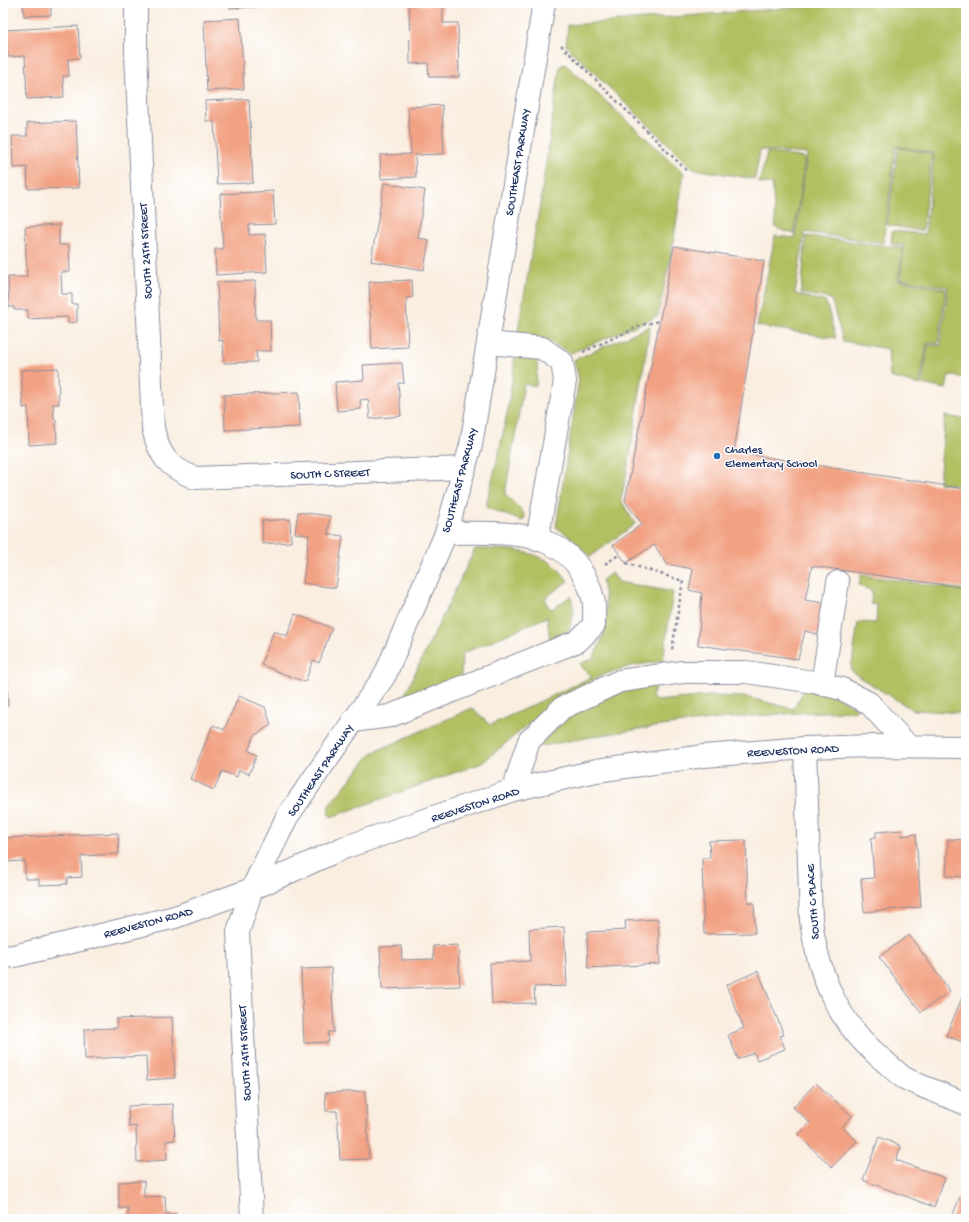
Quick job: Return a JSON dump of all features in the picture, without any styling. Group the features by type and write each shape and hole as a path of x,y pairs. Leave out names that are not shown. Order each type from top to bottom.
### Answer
{"street":[{"name":"SOUTH 24TH STREET","path":"136,3 136,61 153,428 157,448 172,466 195,478"},
{"name":"SOUTHEAST PARKWAY","path":"252,889 287,816 385,675 446,533 471,445 544,3"},
{"path":"488,343 542,348 562,362 565,381 537,540"},
{"name":"SOUTH C STREET","path":"195,478 465,468"},
{"path":"353,721 390,716 578,641 594,625 593,599 584,576 571,559 556,545 518,534 446,533"},
{"path":"822,684 838,582"},
{"path":"513,790 529,741 562,708 620,681 683,672 746,672 822,684 842,689 869,703 908,746"},
{"name":"REEVESTON ROAD","path":"3,957 14,956 175,917 252,889 343,848 513,790 596,771 704,756 805,748 908,746 966,747"},
{"name":"SOUTH C PLACE","path":"805,748 810,921 816,950 831,995 847,1024 872,1051 903,1077 966,1104"},
{"name":"SOUTH 24TH STREET","path":"252,889 238,932 252,1219"}],"path":[{"path":"561,44 686,170"},
{"path":"562,362 642,325 660,321"},
{"path":"626,563 683,581 668,674"}],"green space":[{"path":"854,3 966,3 966,378 949,375 946,389 922,384 928,345 940,346 948,287 900,279 904,246 891,244 892,231 925,234 934,153 896,146 883,243 805,232 795,294 826,302 836,338 757,326 775,236 795,238 807,154 760,150 755,179 694,169 566,46 568,25"},
{"path":"565,64 684,173 673,244 658,316 571,353 543,338 517,336 540,204 560,66"},
{"path":"898,147 932,154 922,231 887,225"},
{"path":"767,152 805,158 794,234 776,228 772,184 759,183"},
{"path":"806,236 903,248 898,280 946,289 938,344 927,343 920,385 890,377 888,349 843,341 831,299 801,293"},
{"path":"650,326 630,457 621,500 635,524 590,557 573,539 556,527 579,379 574,360"},
{"path":"515,354 538,357 536,386 524,384 505,494 523,512 525,518 522,521 487,508 487,501 508,410"},
{"path":"966,414 966,486 939,483 945,416 965,419"},
{"path":"475,549 514,550 539,556 550,562 568,581 545,598 547,605 552,609 571,596 574,612 569,631 550,641 547,617 462,654 461,678 402,700"},
{"path":"612,573 619,582 673,592 663,661 631,666 602,675 562,696 482,763 331,817 328,814 329,805 372,753 472,708 490,725 592,677 579,664 593,658 602,638 606,620 606,611 602,580"},
{"path":"861,575 966,590 966,713 913,710 859,677 851,670 858,622 876,623 877,605 871,604 872,591 859,585"},
{"path":"646,681 656,687 652,697 656,701 708,696 746,697 793,709 804,690 831,693 857,708 856,711 777,714 699,721 621,732 543,746 538,745 549,733 574,714 602,699"}],"building":[{"path":"23,3 51,3 51,15 24,16"},
{"path":"229,3 258,3 258,7 229,8"},
{"path":"409,5 443,5 443,23 458,23 459,77 429,77 428,63 410,64"},
{"path":"240,18 244,89 207,91 204,20"},
{"path":"78,26 80,58 68,59 69,76 63,76 64,97 27,99 25,56 8,57 6,30"},
{"path":"249,99 253,183 217,184 214,121 206,121 205,101"},
{"path":"442,105 444,154 415,155 416,177 381,179 380,155 411,154 408,107"},
{"path":"76,121 79,188 28,189 27,167 13,168 12,136 27,136 27,123"},
{"path":"384,183 425,190 418,238 429,240 424,270 371,261"},
{"path":"273,191 275,224 249,225 249,235 265,234 267,272 216,275 215,249 223,249 220,194"},
{"path":"59,225 59,245 69,245 70,272 61,272 62,294 72,294 72,304 77,304 77,322 68,323 68,317 28,319 28,310 14,310 14,307 9,307 8,277 27,277 25,227"},
{"path":"674,246 764,261 734,452 966,489 966,588 812,566 805,600 824,603 820,635 805,631 798,659 698,645 702,593 689,590 693,569 667,564 654,545 626,563 613,545 642,524 625,501"},
{"path":"412,280 413,297 406,298 408,347 372,349 369,282"},
{"path":"255,281 256,320 270,320 271,351 256,351 257,362 224,363 223,340 219,341 217,282"},
{"path":"402,363 404,383 398,383 401,416 370,419 368,399 360,400 361,409 337,411 335,382 364,380 363,365"},
{"path":"58,368 59,404 53,404 54,419 56,420 57,443 29,445 28,407 23,408 21,370"},
{"path":"299,392 300,427 225,430 224,395"},
{"path":"298,512 330,516 328,534 343,536 336,588 303,583 309,535 295,533"},
{"path":"290,519 291,542 263,544 262,521"},
{"path":"295,614 332,628 319,663 313,660 305,682 261,665 274,631 287,636"},
{"path":"3,678 7,678 8,706 3,706"},
{"path":"239,696 265,707 271,725 254,736 248,751 257,755 249,774 239,770 237,777 222,771 214,790 190,779 213,725 224,730"},
{"path":"901,830 902,836 916,834 921,907 864,912 861,879 874,878 871,838 876,837 876,832"},
{"path":"118,833 119,854 81,856 82,877 67,878 67,884 39,885 39,879 25,879 25,861 3,862 3,838"},
{"path":"948,839 966,840 966,877 946,876"},
{"path":"746,840 748,903 754,903 755,933 704,934 702,858 710,858 709,841"},
{"path":"658,919 660,964 588,968 587,932 626,930 625,921"},
{"path":"564,927 567,986 534,987 535,1003 492,1004 490,963 530,961 529,929"},
{"path":"909,935 950,991 921,1012 879,957"},
{"path":"458,945 460,986 382,989 380,947 401,946 402,960 434,959 433,946"},
{"path":"331,968 334,1032 328,1032 329,1042 304,1043 301,969"},
{"path":"758,971 784,1035 780,1036 785,1049 757,1060 754,1053 738,1059 728,1035 744,1028 726,985"},
{"path":"966,988 966,1043 946,1036"},
{"path":"172,1017 175,1078 147,1080 146,1056 85,1059 84,1029 117,1028 116,1019"},
{"path":"816,1083 852,1116 842,1127 857,1141 832,1167 798,1135 810,1123 793,1107"},
{"path":"365,1091 369,1159 340,1160 337,1111 326,1111 325,1093"},
{"path":"173,1104 175,1140 166,1141 167,1160 137,1162 136,1126 129,1127 128,1106"},
{"path":"879,1137 901,1146 896,1160 945,1178 934,1207 863,1180"},
{"path":"144,1181 144,1197 165,1196 166,1214 178,1214 178,1219 128,1219 128,1208 119,1208 119,1182"},
{"path":"966,1182 966,1219 951,1219"}],"place":[{"name":"Charles Elementary School","path":"717,456"}]}
